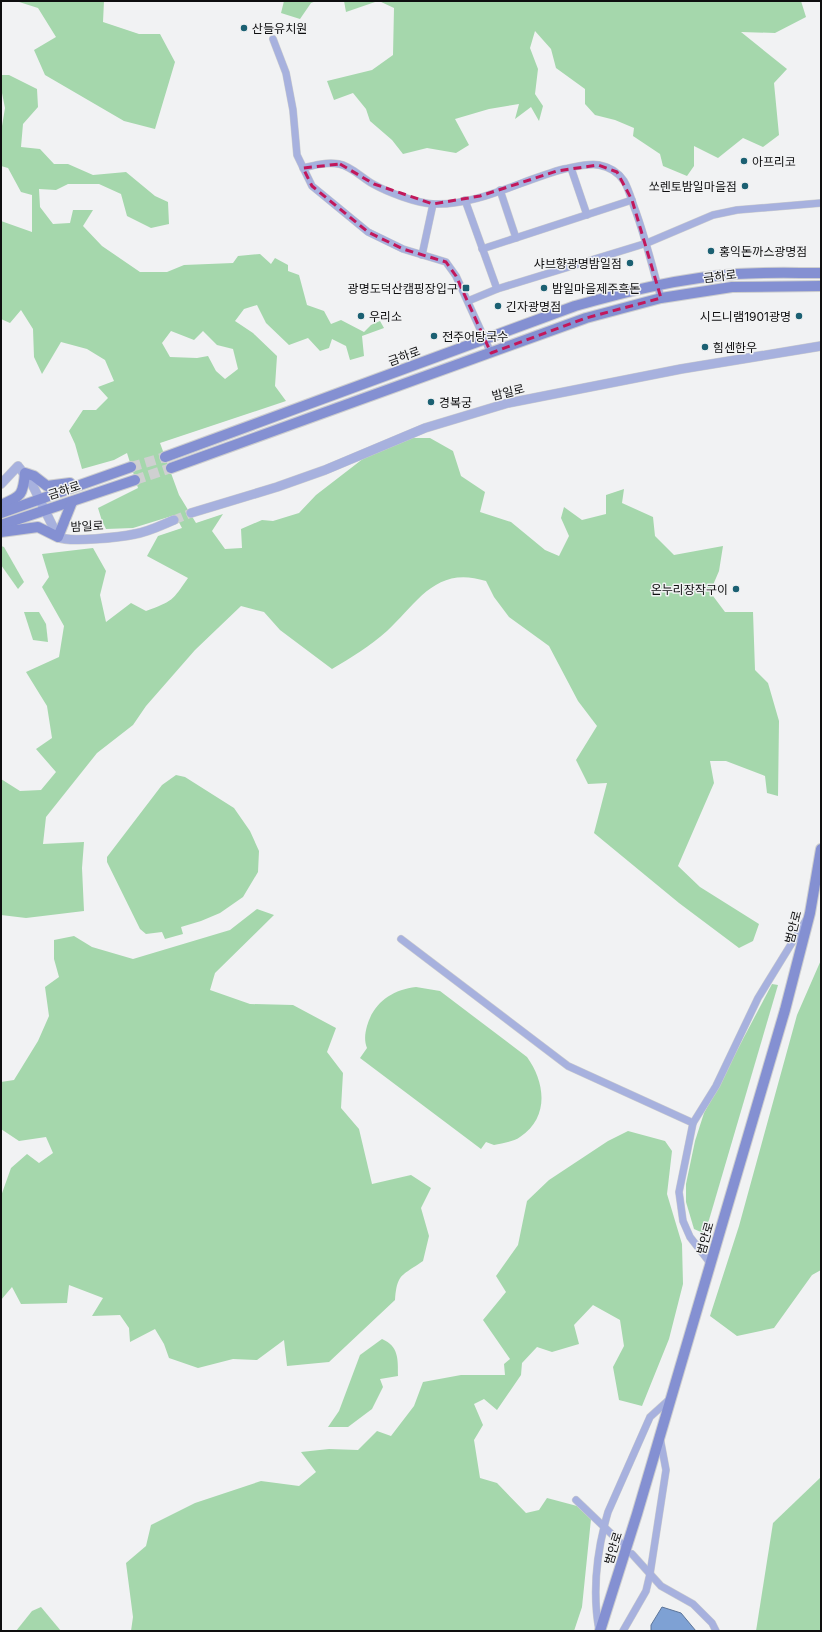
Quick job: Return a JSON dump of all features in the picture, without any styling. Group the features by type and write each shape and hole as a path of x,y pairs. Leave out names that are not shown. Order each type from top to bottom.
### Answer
{"main road":[{"name":"금하로","path":"165,457 575,306 687,280 737,274 821,273"},
{"name":"금하로","path":"171,468 586,318 661,298 739,286 821,286"},
{"name":"금하로","path":"1,513 131,468"},
{"path":"1,505 18,498 21,494 25,473 34,476 43,484 51,486 98,479"},
{"name":"금하로","path":"1,525 135,480"},
{"path":"1,532 38,527 58,537 72,502"},
{"name":"범안로","path":"600,1631 637,1514 785,1010 810,913 821,849"}],"street":[{"path":"273,39 286,73 293,110 297,155 312,186 368,232 403,249 446,262 456,276 491,353"},
{"path":"303,168 318,164 340,164 374,184 414,200 433,204 465,200 534,178 572,168 598,164 609,167 617,172 624,182 632,200 647,243 661,298"},
{"path":"572,168 587,215"},
{"path":"500,190 516,238"},
{"path":"465,200 497,289"},
{"path":"482,249 632,200"},
{"path":"468,301 497,289 647,243 720,214 737,210 821,203"},
{"path":"422,255 433,204"},
{"name":"밤일로","path":"191,513 277,487 325,470 425,428 508,403 681,369 821,346"},
{"path":"1,484 18,466 25,473"},
{"name":"밤일로","path":"25,473 58,537 62,539 79,540 136,534 174,520"},
{"path":"711,1264 690,1237 683,1221 679,1192 693,1123 716,1086 758,998 810,913"},
{"path":"401,939 568,1066 693,1123"},
{"path":"600,1631 595,1608 604,1526 608,1512 650,1417 671,1398"},
{"path":"623,1631 646,1591 650,1574 666,1470 659,1436"},
{"name":"범안로","path":"576,1500 622,1544"},
{"name":"범안로","path":"632,1554 661,1586 693,1604 712,1623 716,1631"}],"highlighted area":[{"path":"340,164 374,184 433,204 480,196 557,171 598,165 617,172 632,200 661,298 586,318 491,353 456,276 446,262 403,249 368,232 312,186 303,168"}],"green space":[{"path":"16,1 104,1 103,22 139,34 160,34 175,62 155,129 124,121 45,75 34,50 56,37 38,8"},
{"path":"284,1 316,1 311,3 300,19 281,13"},
{"path":"344,1 378,1 346,12"},
{"path":"379,1 801,1 806,17 775,33 741,32 787,69 774,83 779,135 763,147 743,138 718,158 694,146 694,166 687,176 663,166 660,154 633,136 634,128 615,120 595,115 585,104 585,89 556,68 551,49 535,31 530,48 538,69 535,94 543,106 539,121 531,107 515,119 519,104 489,109 455,119 469,145 456,153 427,148 403,154 392,140 370,121 366,109 353,93 334,100 327,81 372,70 393,55 394,8"},
{"path":"1,75 9,75 37,89 38,107 23,124 21,147 40,149 54,164 68,164 93,175 126,172 155,196 168,202 169,224 151,228 127,216 121,194 99,184 68,184 56,190 39,189 40,207 53,224 70,223 73,210 93,210 83,226 102,246 140,272 167,272 184,265 233,263 238,256 260,254 271,264 275,258 288,265 288,271 299,275 307,305 324,311 331,324 341,320 364,332 371,325 380,321 384,328 362,336 364,356 350,360 346,346 332,339 329,348 320,351 308,338 289,345 266,323 257,305 244,309 235,321 253,333 277,356 275,386 286,401 160,443 179,495 196,523 223,514 212,531 225,549 242,548 241,529 262,520 273,521 299,513 316,495 364,458 411,438 430,438 453,451 461,476 485,492 480,512 511,522 545,550 559,556 569,536 561,518 564,507 582,520 606,514 606,495 624,489 622,503 653,517 655,536 674,555 723,546 719,571 710,592 725,612 753,612 755,670 768,683 779,721 778,796 767,793 765,776 726,761 710,761 714,783 678,866 700,887 759,924 753,941 739,948 679,903 594,833 607,783 588,784 576,760 597,726 578,701 549,646 509,617 494,597 486,581 469,577 454,578 441,582 429,589 381,636 360,652 332,669 280,630 264,612 241,606 195,650 146,706 133,725 97,753 46,817 43,844 84,842 82,868 84,911 26,918 1,915 1,779 20,791 41,790 56,772 36,749 52,738 47,706 26,672 59,657 64,626 42,587 49,577 42,554 93,548 106,571 100,595 106,622 131,603 146,611 162,605 175,596 188,578 147,556 158,536 182,528 175,515 133,528 106,529 102,521 98,508 138,488 127,453 114,460 82,469 75,444 69,431 83,410 96,410 108,398 98,387 114,381 105,360 87,349 61,342 42,374 34,357 33,329 21,310 10,323 1,319 1,221 32,232 32,195 21,192 8,168 1,166 1,132 5,108 1,88","holes":["171,331 194,340 203,331 217,345 233,349 238,369 225,379 216,371 208,356 197,358 170,357 162,343"]},
{"path":"1,546 4,547 24,582 18,589 1,565"},
{"path":"24,612 39,612 46,624 48,642 33,640"},
{"path":"176,775 185,777 234,808 250,831 259,851 258,872 243,897 220,913 181,927 183,934 165,939 162,932 146,934 140,929 107,862 107,857 162,785"},
{"path":"257,909 274,915 215,973 210,990 250,1004 293,1005 336,1028 327,1052 343,1073 341,1108 359,1129 372,1184 411,1175 431,1188 421,1208 429,1236 423,1261 405,1273 399,1280 395,1300 329,1362 287,1366 284,1340 257,1360 233,1359 198,1368 169,1358 164,1344 155,1329 130,1342 129,1328 120,1315 92,1316 103,1298 69,1285 67,1303 21,1304 12,1287 1,1300 1,1196 11,1168 27,1154 39,1163 53,1153 46,1137 19,1141 1,1129 1,1082 14,1080 38,1041 49,1016 45,987 59,977 54,959 54,940 74,936 92,947 133,959 230,930"},
{"path":"821,960 821,1270 812,1275 774,1328 737,1336 710,1316 739,1226 797,1015"},
{"path":"772,984 778,985 709,1220 703,1233 694,1229 686,1202 686,1184 695,1141 704,1113"},
{"path":"416,987 440,991 527,1057 538,1077 542,1099 536,1120 530,1129 520,1137 494,1145 486,1142 481,1149 360,1058 367,1048 365,1040 366,1031 374,1010 392,994"},
{"path":"628,1131 665,1141 672,1151 667,1194 682,1244 683,1284 669,1339 642,1406 619,1400 613,1367 624,1346 620,1320 593,1305 574,1325 579,1344 552,1352 537,1347 522,1363 521,1375 497,1410 484,1399 474,1404 483,1425 474,1440 480,1478 497,1483 526,1513 539,1510 547,1498 577,1506 591,1519 582,1607 574,1631 131,1631 133,1617 126,1563 146,1546 151,1525 195,1503 261,1481 299,1486 316,1472 301,1452 329,1449 358,1450 377,1431 391,1436 414,1406 423,1382 461,1375 505,1375 504,1364 510,1359 483,1320 506,1292 496,1276 518,1245 527,1201 549,1180 608,1141"},
{"path":"382,1339 392,1345 395,1350 398,1376 380,1379 383,1387 372,1409 348,1427 328,1427 339,1411 360,1355"},
{"path":"821,1477 821,1631 756,1631 773,1523"},
{"path":"41,1607 61,1631 16,1631 32,1611"}],"water":[{"path":"662,1607 681,1613 696,1631 651,1631 651,1625"}],"tunnel":[{"path":"131,467 165,457"},
{"path":"135,480 171,468"},
{"path":"174,520 191,513"}],"place":[{"name":"산들유치원","path":"244,28"},
{"name":"아프리코","path":"744,161"},
{"name":"쏘렌토밤일마을점","path":"745,186"},
{"name":"홍익돈까스광명점","path":"711,251"},
{"name":"샤브향광명밤일점","path":"630,263"},
{"name":"광명도덕산캠핑장입구","path":"466,288"},
{"name":"밤일마을제주흑돈","path":"544,288"},
{"name":"긴자광명점","path":"498,306"},
{"name":"우리소","path":"361,316"},
{"name":"시드니램1901광명","path":"799,316"},
{"name":"전주어탕국수","path":"434,336"},
{"name":"힘센한우","path":"705,347"},
{"name":"경복궁","path":"431,402"},
{"name":"온누리장작구이","path":"736,589"}]}
